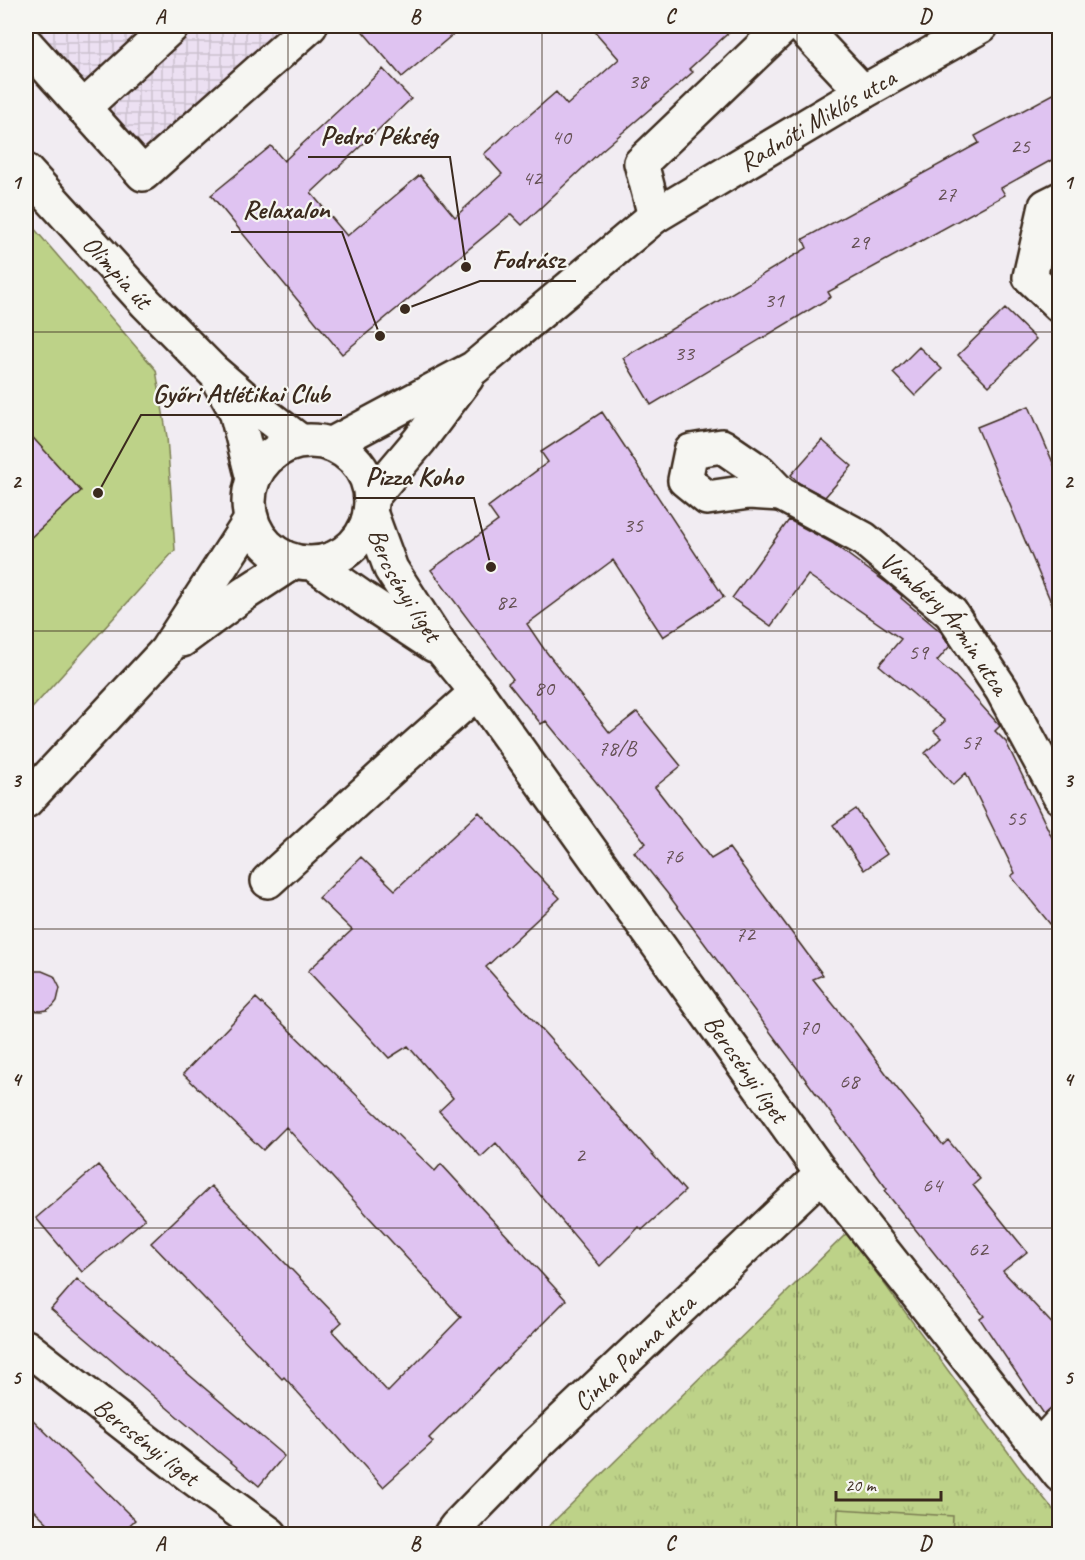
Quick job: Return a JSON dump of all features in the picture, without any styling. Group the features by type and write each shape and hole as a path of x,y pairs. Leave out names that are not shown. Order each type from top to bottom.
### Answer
{"street":[{"path":"83,108 172,26"},
{"path":"26,44 143,174 310,26"},
{"path":"655,216 642,163 784,26"},
{"path":"801,26 863,92"},
{"name":"Radnóti Miklós utca","path":"332,444 474,368 655,216 863,92 981,26"},
{"name":"Olimpia út","path":"26,171 146,303 213,371"},
{"path":"1059,199 1046,206 1030,278 1059,306"},
{"name":"Radnóti Miklós utca","path":"166,651 243,594 304,563 336,559 353,546 362,532 370,505 474,368"},
{"path":"213,371 300,441"},
{"path":"213,371 236,411 253,479"},
{"path":"304,563 274,552 259,535 251,520 249,500 253,479 267,459 282,448 300,441 332,444 350,454 363,471 370,505"},
{"name":"Vámbéry Ármin utca","path":"781,494 864,539 951,613 1002,690 1059,797"},
{"name":"Bercsényi liget","path":"370,505 391,569 445,653 477,692 822,1174 1049,1436 1059,1475"},
{"name":"Radnóti Miklós utca","path":"26,801 166,651 251,520"},
{"name":"Bercsényi liget","path":"304,563 364,599 445,653"},
{"path":"268,881 477,692"},
{"name":"Cinka Panna utca","path":"452,1534 457,1526 536,1446 822,1174"},
{"name":"Bercsényi liget","path":"26,1347 192,1477 270,1534"}],"shaded area":[{"path":"47,26 152,26 84,89 35,36"},
{"path":"197,26 290,26 143,159 101,113"}],"green space":[{"path":"26,219 156,370 167,437 175,550 26,715"},
{"path":"847,1233 1022,1471 1060,1518 1059,1534 541,1534"},
{"path":"838,1509 953,1516 952,1534 837,1534"}],"building":[{"path":"358,26 463,26 402,77"},
{"path":"590,26 736,26 689,69 693,72 601,151 522,225 511,214 342,354 211,195 271,146 284,161 383,69 411,99 311,193 347,236 420,175 455,217 502,174 484,154 556,92 567,105 619,59"},
{"path":"1059,91 1059,156 1001,188 1005,195 828,292 831,297 651,405 623,358 807,248 803,239 979,143 975,136"},
{"path":"1005,309 1036,339 989,386 958,355"},
{"path":"919,347 942,369 915,396 893,373"},
{"path":"1029,406 1059,477 1059,621 977,427"},
{"path":"602,412 724,597 663,637 613,560 527,624 610,733 637,712 681,766 655,787 711,859 729,848 823,975 813,979 943,1145 948,1140 980,1179 973,1185 1027,1252 1003,1271 1059,1331 1059,1398 1044,1414 980,1319 984,1316 885,1191 887,1189 634,852 646,843 546,721 541,724 508,683 513,679 431,570 498,521 488,507 548,462 541,452"},
{"path":"26,430 81,491 26,542"},
{"path":"822,440 852,466 825,497 799,483 791,475"},
{"path":"789,520 832,543 888,584 941,632 950,646 937,661 955,676 1000,726 995,731 1006,742 1059,852 1059,935 1011,876 1015,873 966,773 953,785 925,753 941,738 934,731 945,721 879,665 901,639 808,575 771,626 732,598"},
{"path":"856,809 887,854 864,870 833,825"},
{"path":"479,812 560,898 486,967 685,1191 642,1230 639,1227 600,1266 496,1143 481,1157 439,1111 453,1098 408,1046 389,1058 308,971 352,930 319,898 361,857 395,890"},
{"path":"26,971 42,971 54,976 60,988 57,1001 47,1010 26,1010"},
{"path":"256,998 435,1171 441,1164 566,1300 429,1438 433,1442 383,1487 284,1377 282,1379 151,1243 211,1186 342,1322 332,1331 388,1392 461,1317 286,1127 263,1150 183,1074"},
{"path":"98,1165 145,1219 82,1272 36,1218"},
{"path":"77,1279 284,1456 259,1486 51,1309"},
{"path":"26,1413 135,1520 120,1534 59,1534 26,1502"}],"place":[{"name":"Pedró Pékség","path":"466,267"},
{"name":"Fodrász","path":"405,309"},
{"name":"Relaxalon","path":"380,336"},
{"name":"Győri Atlétikai Club","path":"98,493"},
{"name":"Pizza Koho","path":"491,567"}]}
